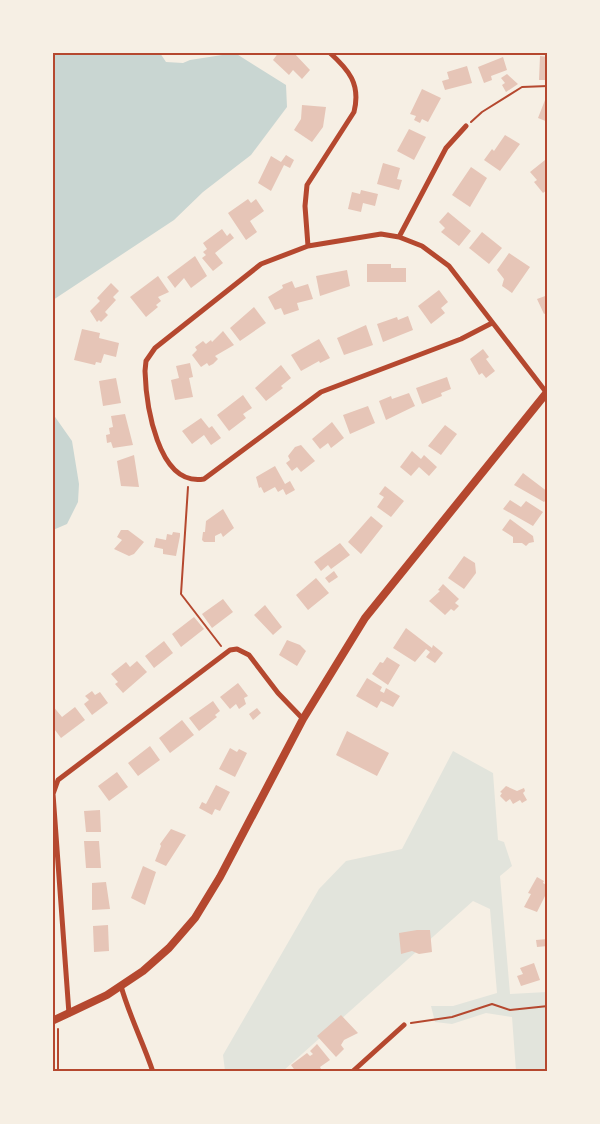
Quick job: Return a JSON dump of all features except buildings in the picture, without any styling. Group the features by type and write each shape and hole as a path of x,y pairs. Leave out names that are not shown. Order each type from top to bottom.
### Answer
{"main road":[{"path":"55,1020 107,995 143,971 169,948 195,918 233,854 303,719 365,618 547,392"}],"street":[{"path":"308,246 305,206 307,185 354,112 357,100 355,82 351,75 329,52"},
{"path":"399,237 446,148 466,126"},
{"path":"492,323 461,339 321,392 208,478 196,480 188,478 168,463 158,444 145,376 148,356 159,344 261,264 308,246 382,234 399,237 422,246 449,266 547,392"},
{"path":"69,1014 54,786 60,778 149,713 226,652 237,649 249,655 278,693 303,719"},
{"path":"121,986 136,1032 145,1048 153,1072"},
{"path":"352,1072 404,1025"}],"path":[{"path":"466,126 482,112 522,87 548,86"},
{"path":"188,478 181,594 226,652"},
{"path":"404,1025 452,1017 492,1004 510,1010 548,1006"},
{"path":"55,1020 58,1072"}],"shaded area":[{"path":"53,52 160,53 166,62 183,63 190,60 235,53 286,85 287,107 251,155 203,192 174,220 53,300"},
{"path":"53,414 72,441 79,484 78,502 67,524 53,530"},
{"path":"453,751 493,773 498,840 504,842 512,866 500,876 510,994 547,992 547,1071 516,1071 512,1017 486,1013 452,1024 435,1022 431,1006 453,1006 497,993 490,909 473,901 283,1071 225,1071 223,1055 319,889 346,861 402,849"}]}
